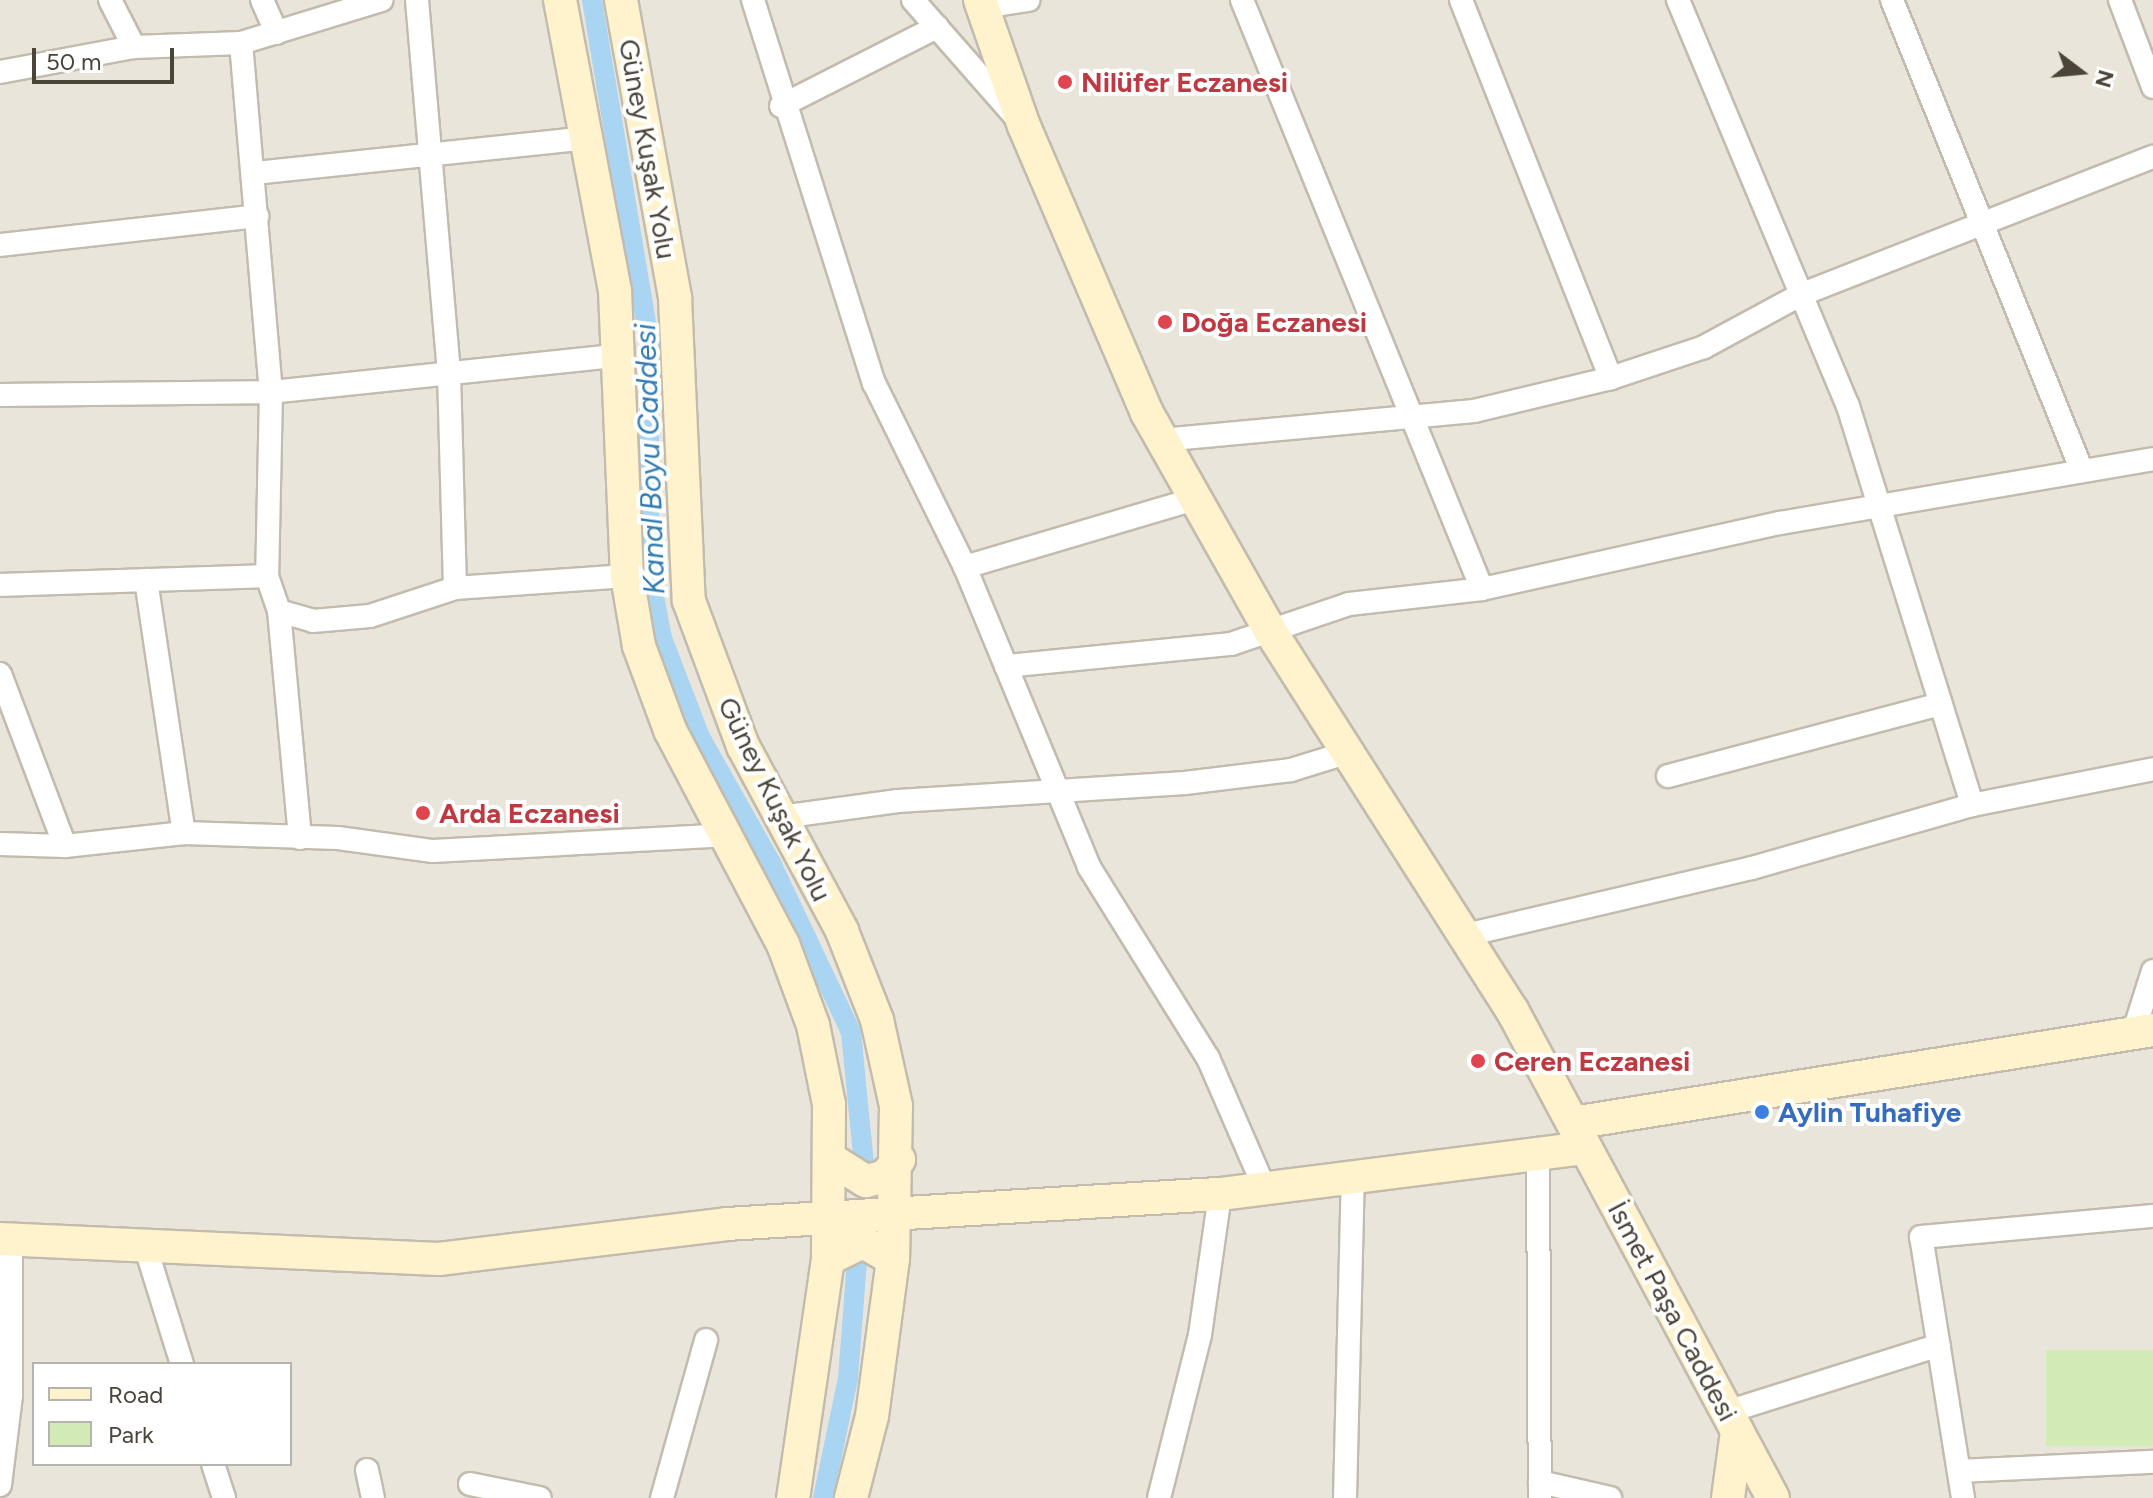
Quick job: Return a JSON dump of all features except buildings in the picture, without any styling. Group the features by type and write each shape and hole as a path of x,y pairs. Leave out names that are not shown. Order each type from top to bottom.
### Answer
{"main road":[{"name":"Güney Kuşak Yolu","path":"560,0 589,138 622,355 627,576 639,646 670,730 783,944 813,1025 832,1160 831,1217 828,1259 793,1498"},
{"name":"Güney Kuşak Yolu","path":"621,0 675,298 689,601 743,746 842,931 877,1020 899,1160 893,1259 872,1416 851,1498"},
{"name":"İsmet Paşa Caddesi","path":"982,4 1024,126 1162,440 1269,629 1352,751 1466,935 1579,1136 1773,1498"},
{"path":"6,1239 144,1242 439,1259 831,1217 1220,1194 1538,1154 1579,1136 2143,1032"},
{"path":"832,1160 866,1181 884,1177 899,1160"},
{"path":"828,1259 863,1242 893,1259"},
{"path":"1728,1498 1732,1422"}],"street":[{"path":"110,0 134,47"},
{"path":"262,0 277,33"},
{"path":"0,72 134,47 241,43 382,0"},
{"path":"417,0 433,152 449,373 455,588"},
{"path":"753,0 781,106 874,383 965,567 1060,788 1089,867 1208,1058 1265,1189"},
{"path":"913,0 1024,126"},
{"path":"982,4 1028,0"},
{"path":"1242,0 1407,416 1482,589"},
{"path":"1461,0 1611,378"},
{"path":"1678,0 1800,295 1882,504 1972,805"},
{"path":"1892,0 1979,227 2082,471"},
{"path":"2120,0 2153,87"},
{"path":"781,106 937,27"},
{"path":"241,43 255,173 271,392 267,576 279,611 300,838"},
{"path":"255,173 589,138"},
{"path":"1162,440 1474,411 1611,378 1704,347 1800,295 2153,157"},
{"path":"0,245 257,216"},
{"path":"0,395 271,392 622,355"},
{"path":"1006,666 1231,644 1349,604 1482,589 1882,504 2153,459"},
{"path":"965,567 1195,499"},
{"path":"0,585 267,576"},
{"path":"279,611 313,621 370,616 455,588 627,576"},
{"path":"146,580 184,833"},
{"path":"0,674 65,846"},
{"path":"1668,776 1941,704"},
{"path":"781,817 1060,788 1291,770 1352,751"},
{"path":"1466,935 1752,868 1972,805 2153,769"},
{"path":"0,844 65,846 184,833 300,838 433,851 725,835"},
{"path":"2143,1032 2153,971"},
{"path":"1538,1154 1540,1490 1610,1498"},
{"path":"1345,1498 1353,1178"},
{"path":"1159,1498 1200,1335 1220,1194"},
{"path":"1963,1498 1921,1237 2153,1216"},
{"path":"0,1485 11,1395 6,1239"},
{"path":"144,1242 181,1362"},
{"path":"662,1498 706,1340"},
{"path":"1732,1422 1939,1345"},
{"path":"1959,1471 2153,1462"},
{"path":"214,1466 224,1498"},
{"path":"367,1470 373,1498"},
{"path":"470,1484 540,1498"}],"shaded area":[{"path":"0,0 2153,0 2153,1498 0,1498"}],"green space":[{"path":"2046,1350 2153,1350 2153,1446 2046,1446"}],"waterway":[{"name":"Kanal Boyu Caddesi","path":"592,0 649,340 649,570 662,638 700,737 771,863 851,1032 864,1165"},
{"name":"Kanal Boyu Caddesi","path":"823,1498 848,1378 857,1261"}],"place":[{"name":"Nilüfer Eczanesi","path":"1065,82"},
{"name":"Doğa Eczanesi","path":"1165,322"},
{"name":"Arda Eczanesi","path":"423,813"},
{"name":"Ceren Eczanesi","path":"1478,1061"},
{"name":"Aylin Tuhafiye","path":"1762,1112"}]}
